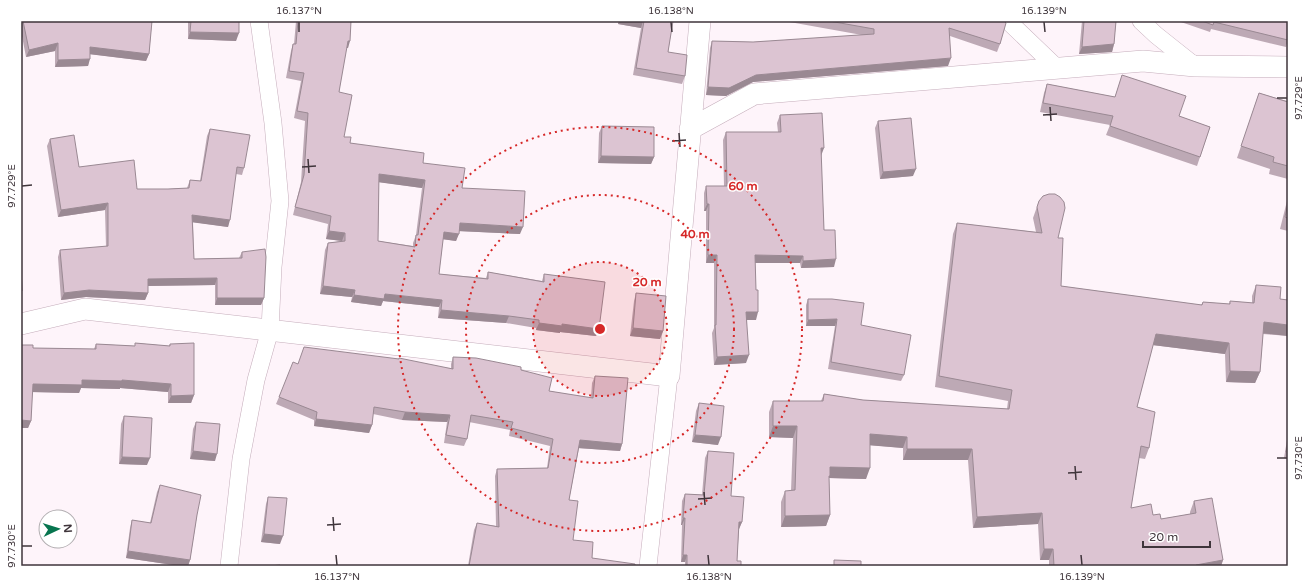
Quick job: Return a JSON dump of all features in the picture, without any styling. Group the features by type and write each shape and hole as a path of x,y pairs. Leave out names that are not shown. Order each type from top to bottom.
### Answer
{"street":[{"path":"229,566 241,459 256,380 270,330 273,267 280,201 273,123 259,21"},
{"path":"648,566 669,376 700,21"},
{"path":"1008,21 1058,69"},
{"path":"1141,21 1195,66"},
{"path":"690,129 754,94 1144,61 1195,66 1288,67"},
{"path":"21,324 85,309 669,376"}],"building":[{"path":"23,21 152,21 149,54 90,47 90,59 58,60 58,43 29,50"},
{"path":"191,21 239,21 239,33 190,32"},
{"path":"298,21 351,21 350,41 348,41 339,92 352,95 344,137 351,137 350,143 424,153 423,163 465,168 462,188 525,191 523,227 460,223 459,234 444,232 439,274 488,279 488,272 544,282 544,274 605,282 599,329 562,324 562,326 539,323 539,320 509,316 441,310 442,300 385,294 384,299 354,295 355,290 323,286 328,243 345,241 345,233 329,231 331,216 295,207 304,175 308,113 297,111 304,73 289,71 293,44 296,44","holes":["379,174 425,180 415,247 378,241"]},
{"path":"644,21 673,21 668,52 687,55 685,76 636,68"},
{"path":"829,21 1004,21 1006,23 1000,44 949,28 951,58 756,75 729,88 708,87 712,41 753,42 874,34 874,29"},
{"path":"1084,21 1116,21 1114,44 1082,47"},
{"path":"1202,21 1288,21 1288,40 1214,22 1213,25"},
{"path":"1122,75 1186,96 1179,116 1210,127 1200,157 1110,126 1113,116 1043,103 1047,84 1115,97"},
{"path":"1259,93 1288,102 1288,166 1273,162 1274,157 1241,146"},
{"path":"822,113 824,148 821,148 824,230 835,230 836,259 803,261 803,256 755,255 758,312 746,312 749,355 717,357 715,325 717,255 708,255 709,204 707,204 706,186 727,186 726,132 781,132 780,115"},
{"path":"911,118 916,169 883,172 878,121"},
{"path":"602,126 654,127 654,157 601,156"},
{"path":"210,129 250,135 244,168 237,167 230,220 192,215 194,259 242,258 242,252 265,249 264,298 217,298 217,278 148,279 148,293 89,290 64,293 60,250 108,246 108,203 61,210 50,139 74,135 79,167 134,160 137,189 189,188 190,180 201,181"},
{"path":"1055,194 1060,197 1064,202 1065,208 1058,238 1063,238 1061,286 1202,305 1203,302 1230,304 1230,301 1254,303 1256,285 1281,287 1280,299 1288,300 1288,325 1264,322 1260,372 1230,371 1229,343 1156,334 1137,407 1155,412 1149,448 1141,446 1131,508 1151,504 1153,515 1160,514 1161,519 1196,513 1194,501 1212,498 1223,560 1196,566 1054,566 1053,549 1044,549 1042,513 977,517 972,449 907,449 907,437 870,434 870,468 830,467 830,515 785,516 785,491 795,490 797,426 773,426 773,401 823,401 824,394 863,400 1009,409 1012,390 939,376 957,223 1042,233 1037,207 1043,196"},
{"path":"1288,203 1288,218 1285,217"},
{"path":"21,267 22,291 21,291"},
{"path":"636,293 666,296 663,331 633,328"},
{"path":"808,299 832,299 864,303 861,325 911,335 904,375 831,362 837,319 808,320"},
{"path":"135,343 170,346 170,344 194,343 194,395 171,396 171,384 122,380 82,380 82,385 33,384 31,421 21,420 21,345 33,345 33,348 96,349 96,344 135,346"},
{"path":"304,347 399,358 453,369 453,357 476,358 521,367 521,370 552,378 549,391 593,398 595,376 628,378 622,444 580,440 569,500 578,501 573,540 593,542 592,558 635,564 635,566 469,566 477,523 499,527 497,469 548,468 553,439 511,428 513,422 471,415 467,439 446,435 450,415 405,412 374,407 372,425 316,419 317,412 279,397 293,362 298,364"},
{"path":"699,403 724,406 721,437 695,435"},
{"path":"124,416 152,418 150,458 122,457"},
{"path":"196,422 220,424 217,454 193,451"},
{"path":"708,451 734,453 731,496 744,497 742,522 739,522 737,561 741,561 741,566 687,566 687,555 683,555 685,518 683,518 685,494 704,495"},
{"path":"160,485 201,495 190,560 128,551 132,520 151,523"},
{"path":"268,497 287,498 283,536 264,534"},
{"path":"834,560 861,561 861,566 834,566"}]}
